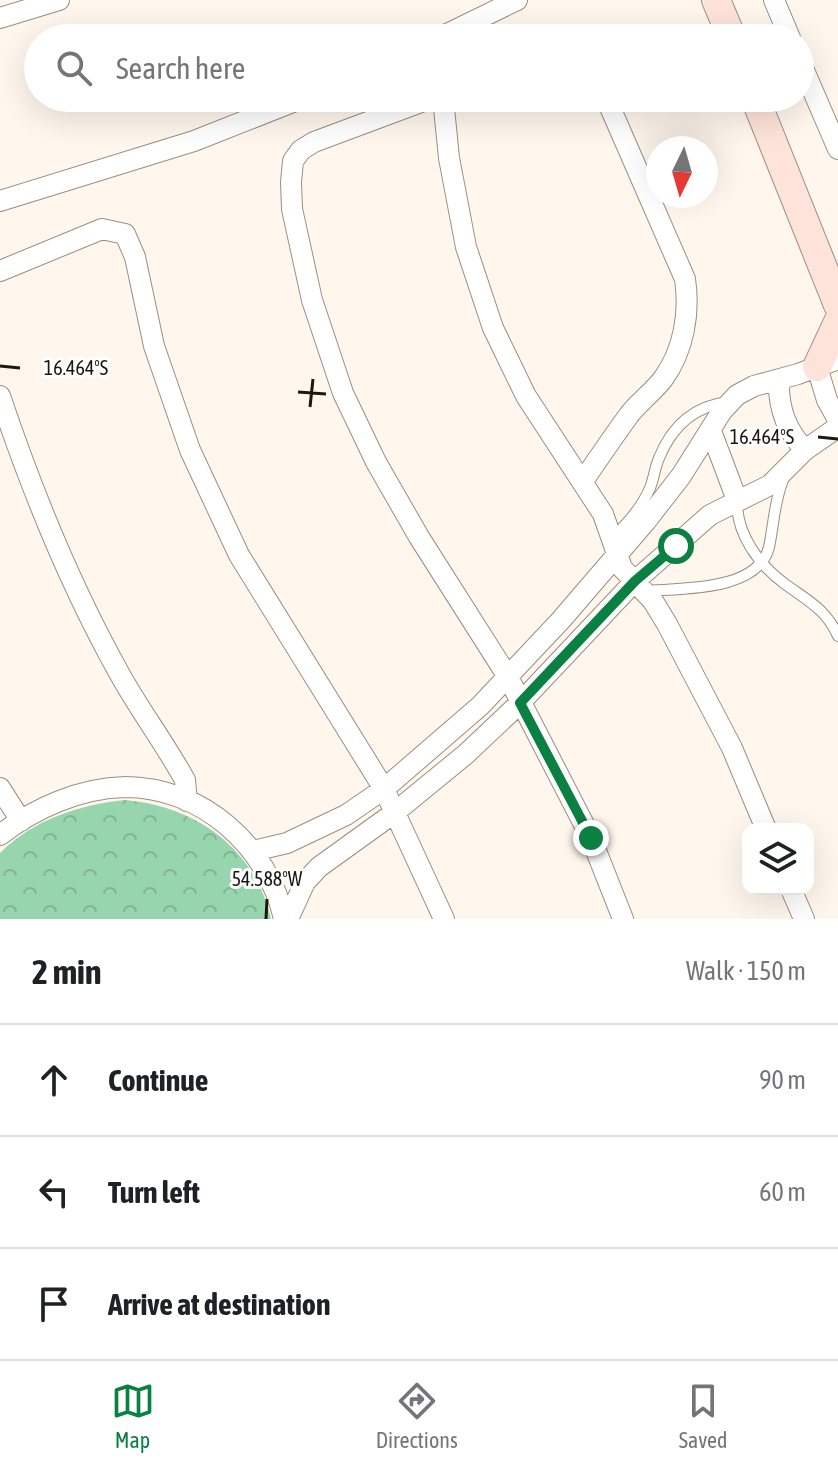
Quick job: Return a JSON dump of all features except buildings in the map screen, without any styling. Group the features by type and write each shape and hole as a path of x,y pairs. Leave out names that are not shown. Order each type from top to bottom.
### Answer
{"main road":[{"path":"716,0 726,24"},
{"path":"761,112 838,305"},
{"path":"828,363 838,322"}],"street":[{"path":"0,18 59,0"},
{"path":"468,24 517,0"},
{"path":"774,0 784,24"},
{"path":"814,93 838,149"},
{"path":"0,201 194,141 268,112"},
{"path":"394,112 314,142 301,150 293,161 292,209 312,300 343,393 376,462 419,537 508,677 591,838 623,919"},
{"path":"444,112 449,158 466,247 493,328 526,396 603,514 622,568 640,586 667,624 732,748 763,823"},
{"path":"583,481 631,412 661,380 676,358 684,332 688,301 685,279 612,112"},
{"path":"0,271 102,229 125,234 135,257 154,346 190,450 239,555 384,789 444,919"},
{"path":"253,851 287,843 328,826 384,789 449,735 508,677 615,546 681,476 730,402 754,386 828,363 827,400 838,420"},
{"path":"779,380 782,415 805,450"},
{"path":"0,396 25,469 69,577 118,672 180,772 187,789 187,801"},
{"path":"286,919 305,882 319,867 394,813 466,754 710,515 760,491 787,470 805,450 838,427"},
{"path":"711,431 737,500"},
{"path":"0,788 21,821"},
{"path":"0,835 53,803 107,789 147,789 187,801 223,822 253,851 274,888 286,919"},
{"path":"794,895 804,919"}],"lane":[{"path":"615,546 646,497 665,445 684,419 705,407 730,402"},
{"path":"640,586 707,588 736,579 762,560 769,549 776,503 787,470"},
{"path":"737,500 741,531 762,560 782,582 817,605 838,636"}],"green space":[{"path":"125,800 175,811 218,835 251,871 271,919 0,919 0,853 27,831 58,816"}],"route":[{"path":"591,838 520,703 635,581 676,546"}]}
